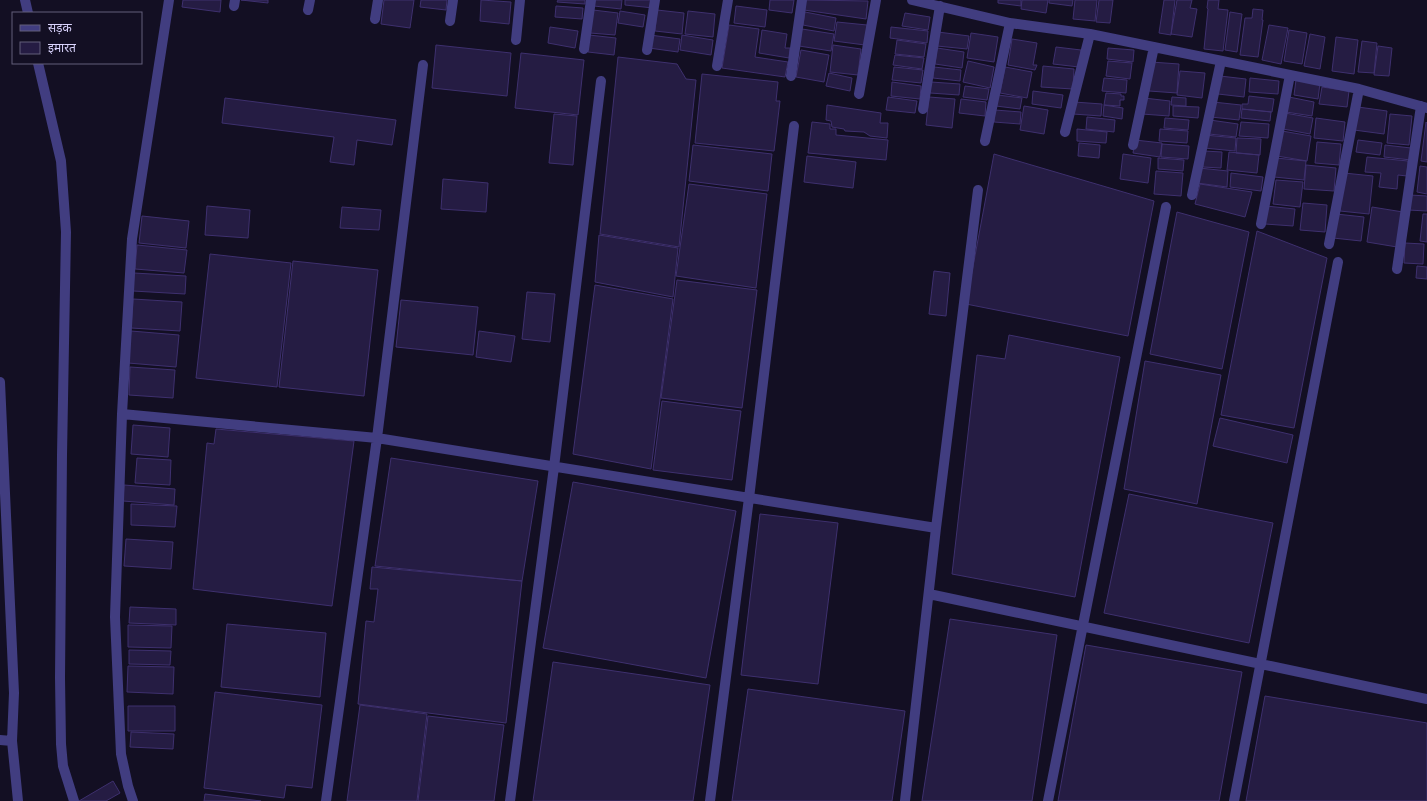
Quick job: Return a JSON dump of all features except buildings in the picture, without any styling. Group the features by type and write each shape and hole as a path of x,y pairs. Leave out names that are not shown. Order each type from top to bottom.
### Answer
{"street":[{"path":"25,0 28,12"},
{"path":"133,801 121,754 115,616 122,414 132,239 169,0"},
{"path":"375,19 378,0"},
{"path":"450,22 452,0"},
{"path":"516,40 520,0"},
{"path":"584,49 591,0"},
{"path":"647,50 654,0"},
{"path":"717,66 728,0"},
{"path":"791,76 802,0"},
{"path":"859,94 876,0"},
{"path":"912,0 1010,23 1090,34 1359,89 1424,107 1397,269"},
{"path":"923,109 940,6"},
{"path":"985,141 1010,23"},
{"path":"1065,132 1090,34"},
{"path":"1133,145 1154,47"},
{"path":"1192,195 1222,61"},
{"path":"38,64 61,161 66,232 60,678 61,744 63,766 74,801"},
{"path":"326,801 377,438 423,65"},
{"path":"1261,224 1290,75"},
{"path":"510,801 554,467 601,80"},
{"path":"1329,244 1359,89"},
{"path":"710,801 750,498 794,126"},
{"path":"905,801 936,528 978,190"},
{"path":"1048,801 1166,207"},
{"path":"1234,801 1259,664 1338,262"},
{"path":"0,382 14,693 12,741 18,801"},
{"path":"122,414 377,438 936,528"},
{"path":"929,594 1427,699"},
{"path":"0,740 12,741"}]}
